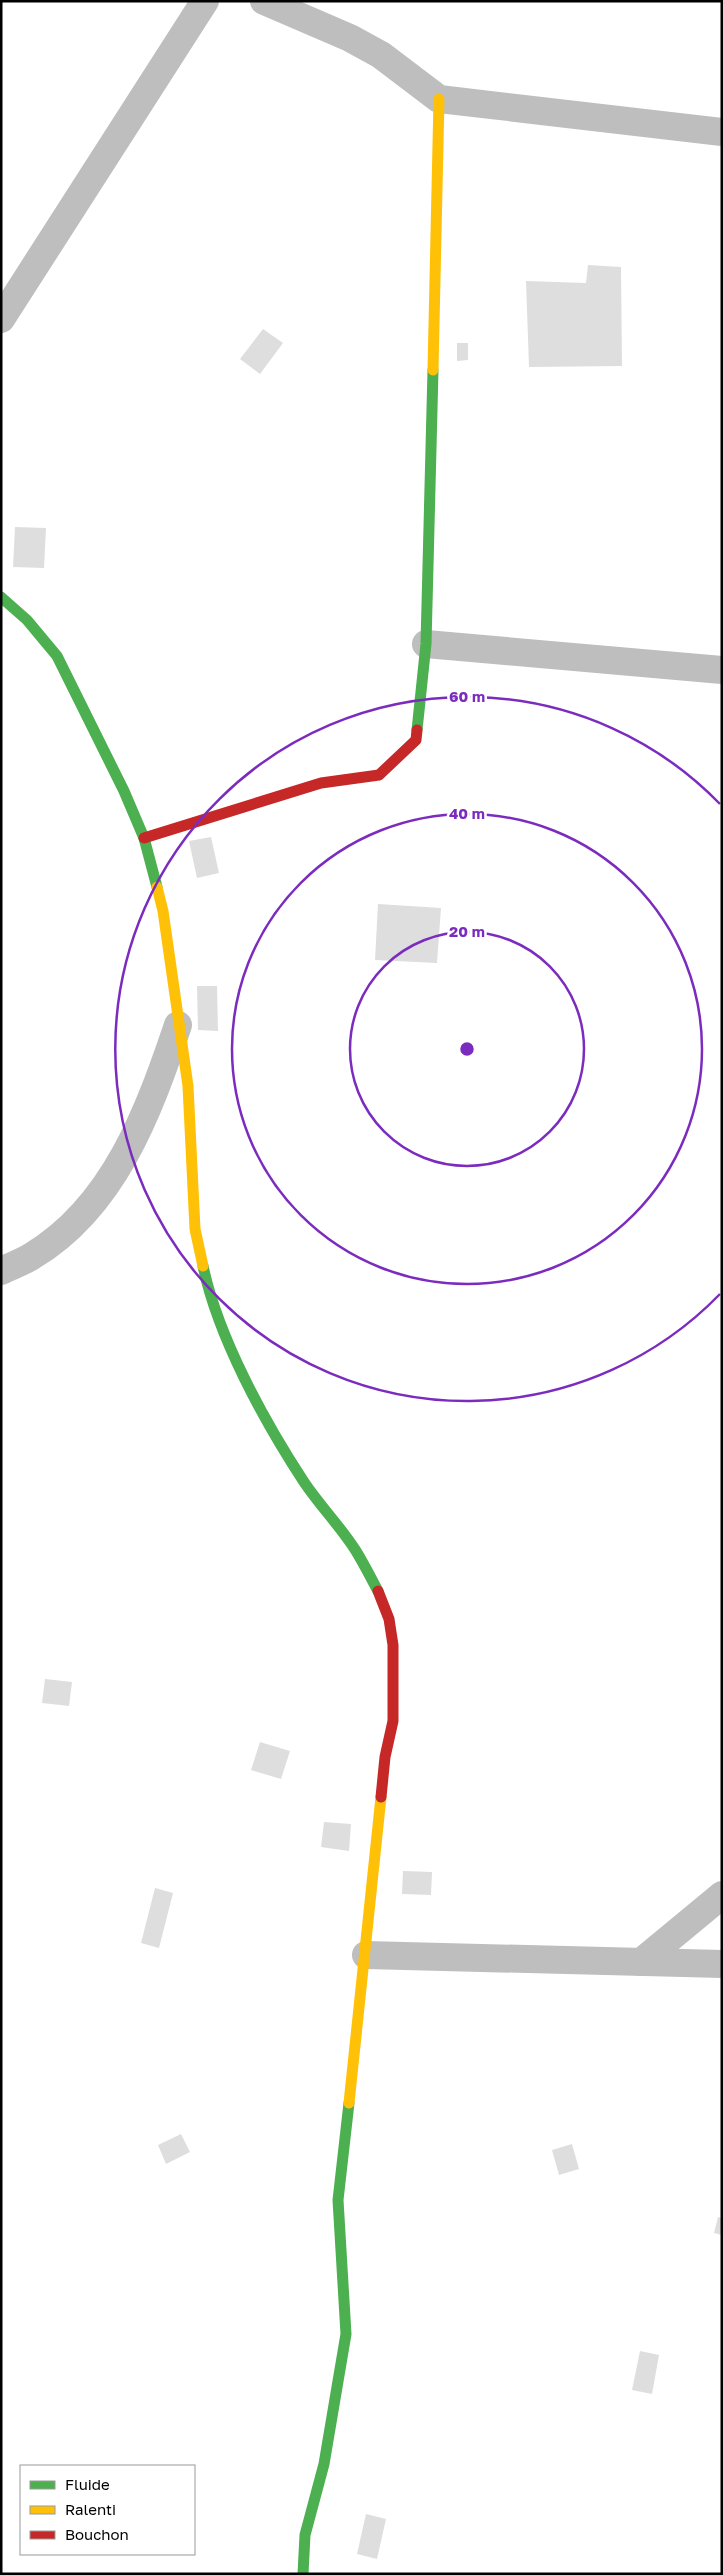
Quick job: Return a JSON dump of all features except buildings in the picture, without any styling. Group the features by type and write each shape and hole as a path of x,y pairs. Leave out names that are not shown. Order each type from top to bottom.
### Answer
{"street":[{"path":"1,319 205,1"},
{"path":"264,1 350,38 380,55 439,98 722,132"},
{"path":"144,838 321,783 379,775 416,740 426,644 439,98"},
{"path":"1,597 27,620 57,656 124,791 144,838 163,911 188,1086 195,1230 207,1286 230,1349 265,1415 304,1482 356,1551 380,1595 388,1619 392,1645 393,1721 385,1757 366,1955 338,2200 346,2334 324,2464 304,2535 302,2574"},
{"path":"426,644 722,670"},
{"path":"1,1271 33,1256 76,1222 107,1186 134,1136 160,1078 178,1025"},
{"path":"641,1962 722,1895"},
{"path":"366,1955 722,1964"}],"traffic: fast":[{"path":"417,730 426,644 433,370"},
{"path":"1,597 27,620 57,656 124,791 144,838 157,887"},
{"path":"203,1266 219,1321 258,1406 304,1482 356,1551 378,1591"},
{"path":"303,2574 305,2535 324,2464 346,2334 338,2200 349,2103"}],"traffic: slow":[{"path":"433,370 439,99"},
{"path":"157,887 163,911 188,1086 195,1229 203,1266"},
{"path":"349,2103 381,1797"}],"traffic: jam":[{"path":"144,838 321,783 379,775 416,740 417,730"},
{"path":"378,1591 389,1619 393,1645 393,1721 385,1757 381,1797"}]}
